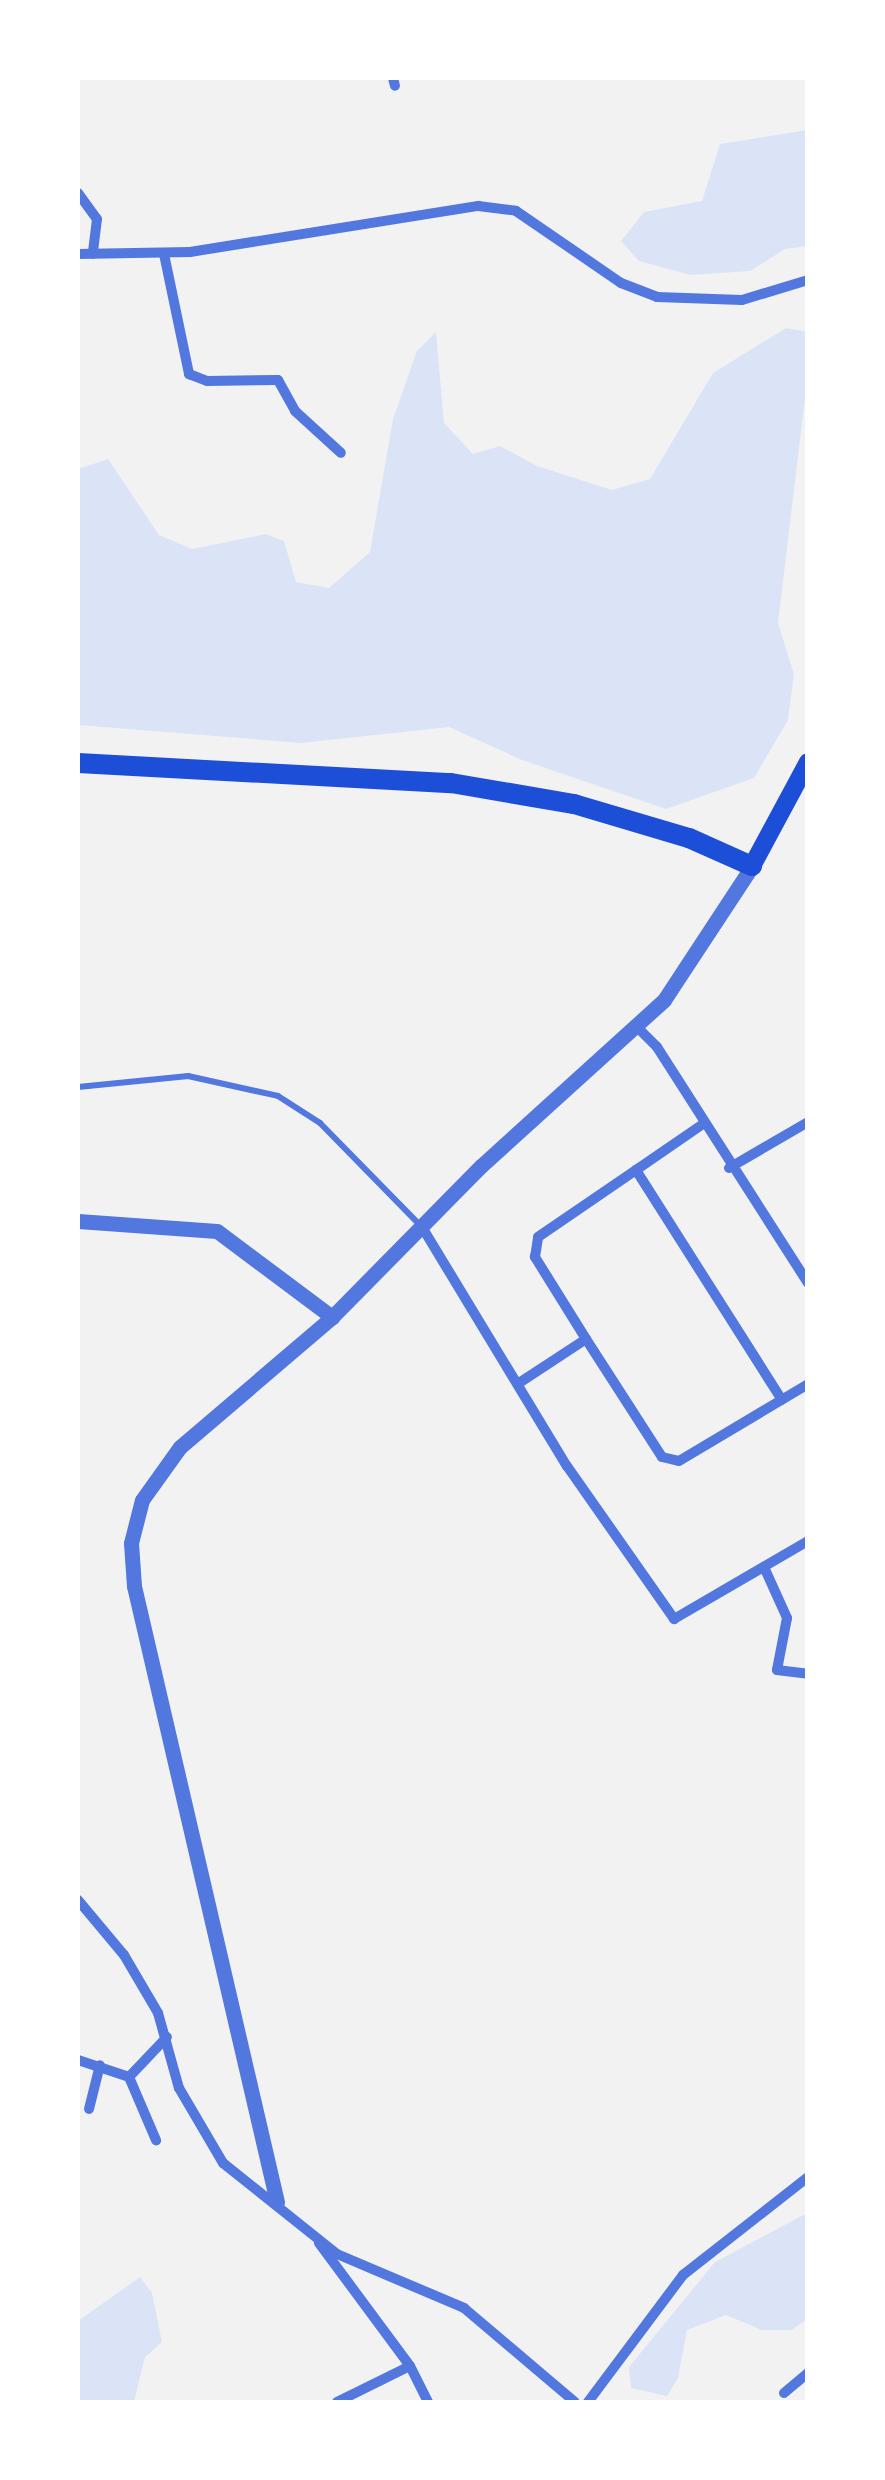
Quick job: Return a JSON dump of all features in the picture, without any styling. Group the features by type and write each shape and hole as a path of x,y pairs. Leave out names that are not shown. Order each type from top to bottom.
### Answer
{"highway":[{"path":"78,763 451,783 574,804 689,838 752,866"}],"main road":[{"path":"752,866 808,762"}],"street":[{"path":"78,192 97,219 93,254"},
{"path":"78,254 164,254 478,206 516,211 621,283 658,297 742,300 808,280"},
{"path":"164,254 189,374 207,381 278,380 295,411 340,453"},
{"path":"277,2202 134,1586 131,1542 142,1500 165,1462 332,1317 636,1027 716,930 752,866"},
{"path":"636,1027 657,1047 730,1168 808,1282"},
{"path":"730,1168 808,1122"},
{"path":"703,1124 538,1236 536,1256 662,1456 679,1461 808,1384"},
{"path":"636,1170 782,1400"},
{"path":"78,1221 217,1231 332,1317"},
{"path":"422,1227 518,1383 674,1620 808,1540"},
{"path":"518,1383 586,1338"},
{"path":"764,1567 787,1618 777,1670 808,1674"},
{"path":"78,1900 124,1956 167,2036 180,2088 222,2163 277,2202 318,2242 410,2366 428,2402"},
{"path":"129,2077 167,2036"},
{"path":"78,2060 129,2077 156,2140"},
{"path":"89,2108 100,2066"},
{"path":"588,2402 683,2275 808,2177"},
{"path":"318,2242 353,2263 464,2308 574,2402"},
{"path":"337,2402 410,2366"},
{"path":"784,2393 808,2373"}],"lane":[{"path":"78,1087 188,1076 278,1096 320,1123 422,1227"}],"shaded area":[{"path":"807,130 807,246 785,249 750,271 691,275 639,261 621,241 644,212 702,201 720,144"},
{"path":"786,328 808,332 807,382 778,623 794,674 788,720 754,778 666,809 522,760 449,727 301,743 78,725 78,469 108,459 159,535 192,549 266,534 284,541 296,582 329,588 370,552 393,419 417,351 436,332 444,423 473,454 500,446 537,466 612,490 650,479 713,373"},
{"path":"807,2213 807,2319 792,2330 762,2330 726,2315 687,2330 678,2378 667,2396 631,2388 629,2367 715,2262"},
{"path":"140,2277 152,2293 162,2342 145,2357 134,2402 78,2402 78,2321"}]}
